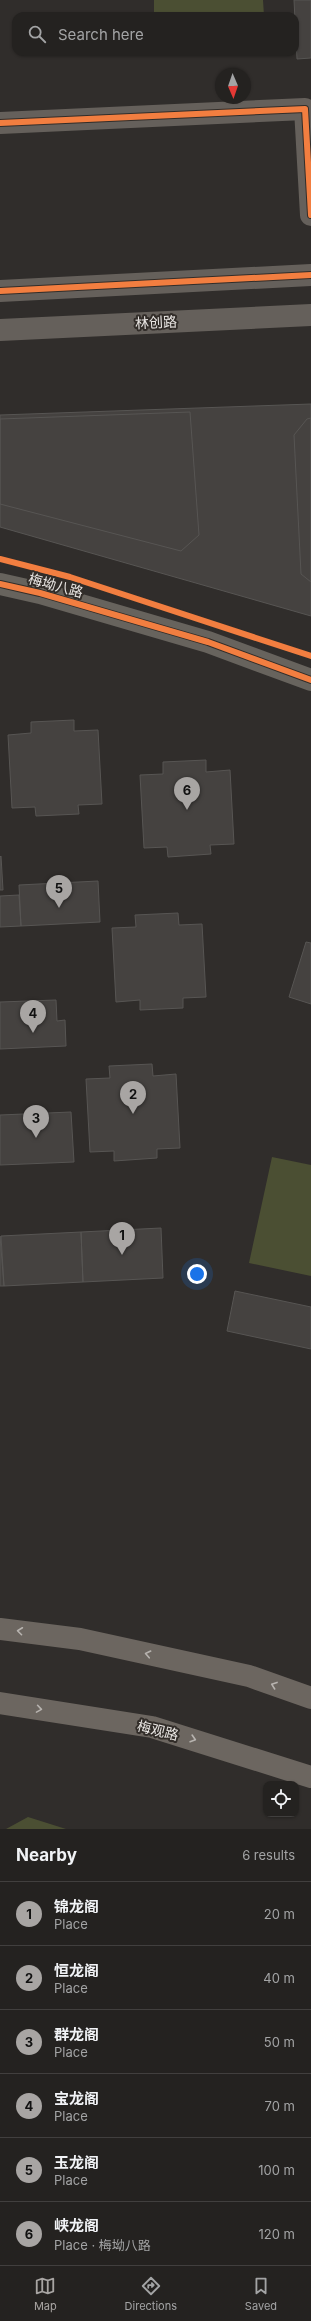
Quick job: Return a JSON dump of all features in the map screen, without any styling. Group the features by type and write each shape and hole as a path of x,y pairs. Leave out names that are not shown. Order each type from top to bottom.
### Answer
{"highway":[{"path":"0,1629 80,1639 249,1676 311,1698"},
{"name":"梅观路","path":"0,1703 152,1727 311,1777"}],"street":[{"path":"0,122 305,109 311,215"},
{"path":"0,291 311,275"},
{"name":"林创路","path":"0,330 311,315"},
{"name":"梅坳八路","path":"0,584 54,597 208,642 311,680"}],"green space":[{"path":"154,0 263,0 264,12 154,12"},
{"path":"272,1157 311,1165 311,1276 249,1263"},
{"path":"28,1817 66,1829 6,1829"}],"building":[{"path":"294,0 311,0 311,58 297,59 297,56 299,56 299,12 295,12"},
{"path":"311,404 311,616 0,527 0,415"},
{"path":"190,412 199,535 181,551 0,504 0,419"},
{"path":"311,418 311,582 301,574 294,435 307,419"},
{"path":"74,720 74,731 98,730 102,804 78,805 79,814 36,816 35,807 12,808 8,735 31,733 31,722"},
{"path":"206,760 206,772 230,770 234,844 210,845 211,854 168,857 167,847 144,848 140,775 163,774 163,762"},
{"path":"1,856 3,890 0,890"},
{"path":"98,881 100,922 21,926 19,885"},
{"path":"19,895 21,926 0,927 0,896"},
{"path":"178,913 179,925 202,924 206,997 183,998 183,1008 140,1010 140,1000 116,1002 112,928 136,927 135,915"},
{"path":"306,942 311,943 311,1004 289,997"},
{"path":"56,1000 57,1021 65,1020 66,1046 0,1049 0,1002"},
{"path":"152,1064 153,1076 176,1074 180,1148 157,1149 157,1158 114,1161 114,1151 90,1152 86,1079 110,1078 109,1066"},
{"path":"71,1112 74,1162 0,1165 0,1115"},
{"path":"161,1228 163,1278 83,1282 81,1232"},
{"path":"81,1232 83,1282 4,1286 1,1236"},
{"path":"0,1236 4,1286 0,1286"},
{"path":"235,1291 311,1307 311,1349 227,1331"}],"cycle path":[{"path":"0,123 305,109 311,215"},
{"path":"0,291 311,275"},
{"path":"0,559 70,577 311,656"},
{"path":"0,584 40,593 208,642 311,680"}],"place":[{"name":"峡龙阁","path":"187,810"},
{"name":"玉龙阁","path":"59,908"},
{"name":"宝龙阁","path":"33,1033"},
{"name":"恒龙阁","path":"133,1114"},
{"name":"群龙阁","path":"36,1138"},
{"name":"锦龙阁","path":"122,1255"}]}
